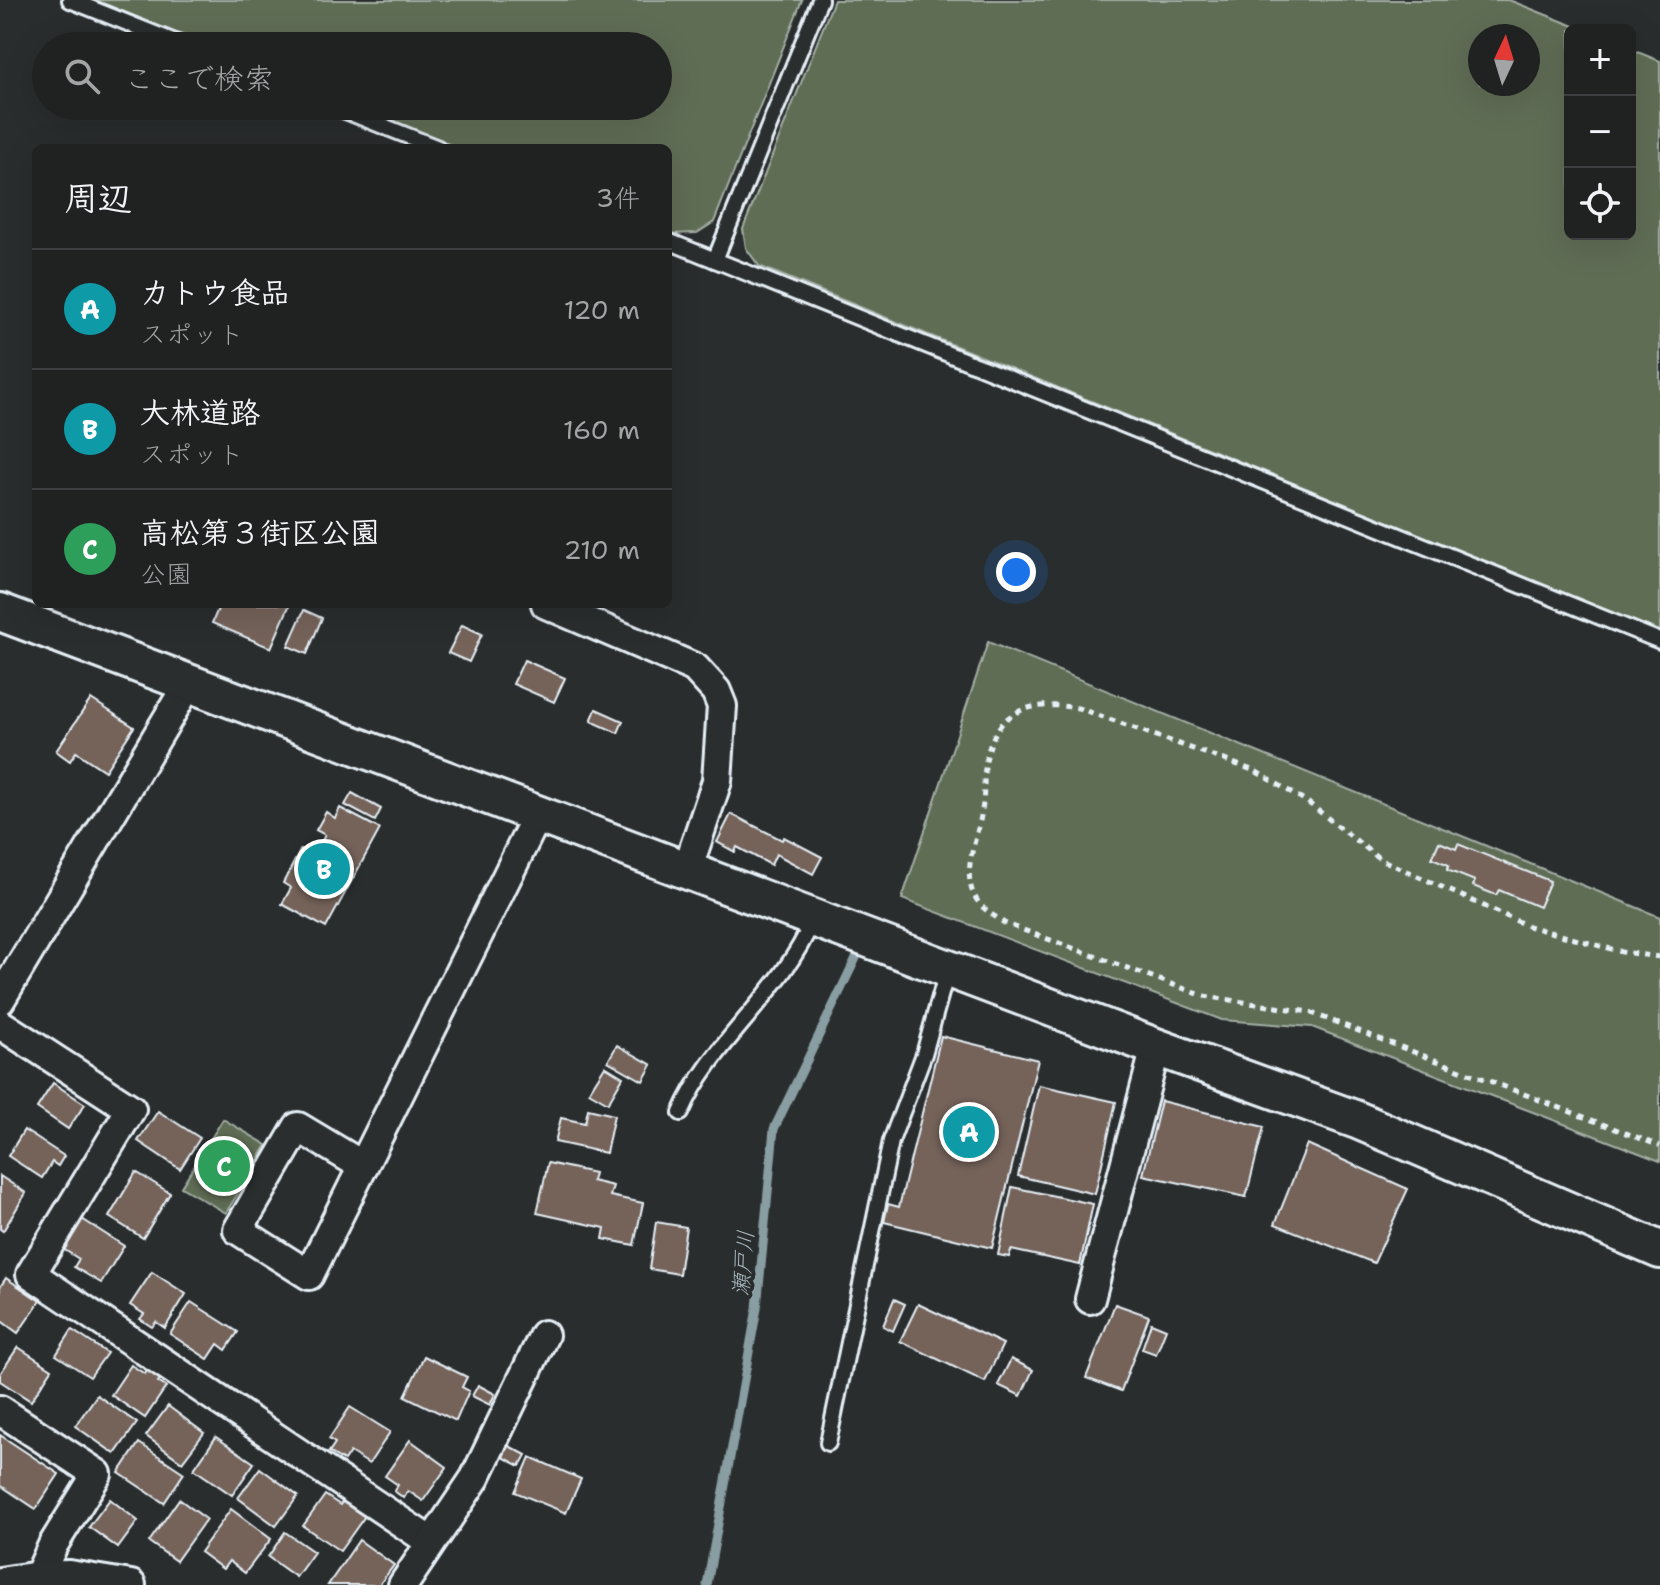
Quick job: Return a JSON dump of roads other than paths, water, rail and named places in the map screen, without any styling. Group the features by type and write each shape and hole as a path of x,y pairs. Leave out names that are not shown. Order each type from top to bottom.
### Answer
{"street":[{"path":"555,608 695,668 716,691 722,706 717,781 687,870"},
{"path":"0,612 1357,1120 1660,1250"},
{"path":"0,1000 189,683"},
{"path":"363,1166 298,1127 238,1230 309,1275 538,814"},
{"path":"0,1024 131,1109 31,1274 431,1542"},
{"path":"1090,1299 1156,1047"},
{"path":"403,1585 475,1478 544,1335"},
{"path":"0,1410 97,1474 53,1545 39,1576"},
{"path":"0,1582 69,1575 131,1585"}],"lane":[{"path":"70,0 150,32"},
{"path":"715,260 820,0"},
{"path":"368,120 428,144"},
{"path":"672,243 1660,641"},
{"path":"681,1113 692,1088 793,962 814,917"},
{"path":"828,1443 891,1141 924,1054 948,968"}],"waterway":[{"name":"瀬戸川","path":"707,1585 757,1308 774,1129 856,958"}],"place":[{"name":"大林道路","path":"324,869"},
{"name":"カトウ食品","path":"969,1132"},
{"name":"高松第３街区公園","path":"224,1166"}]}
